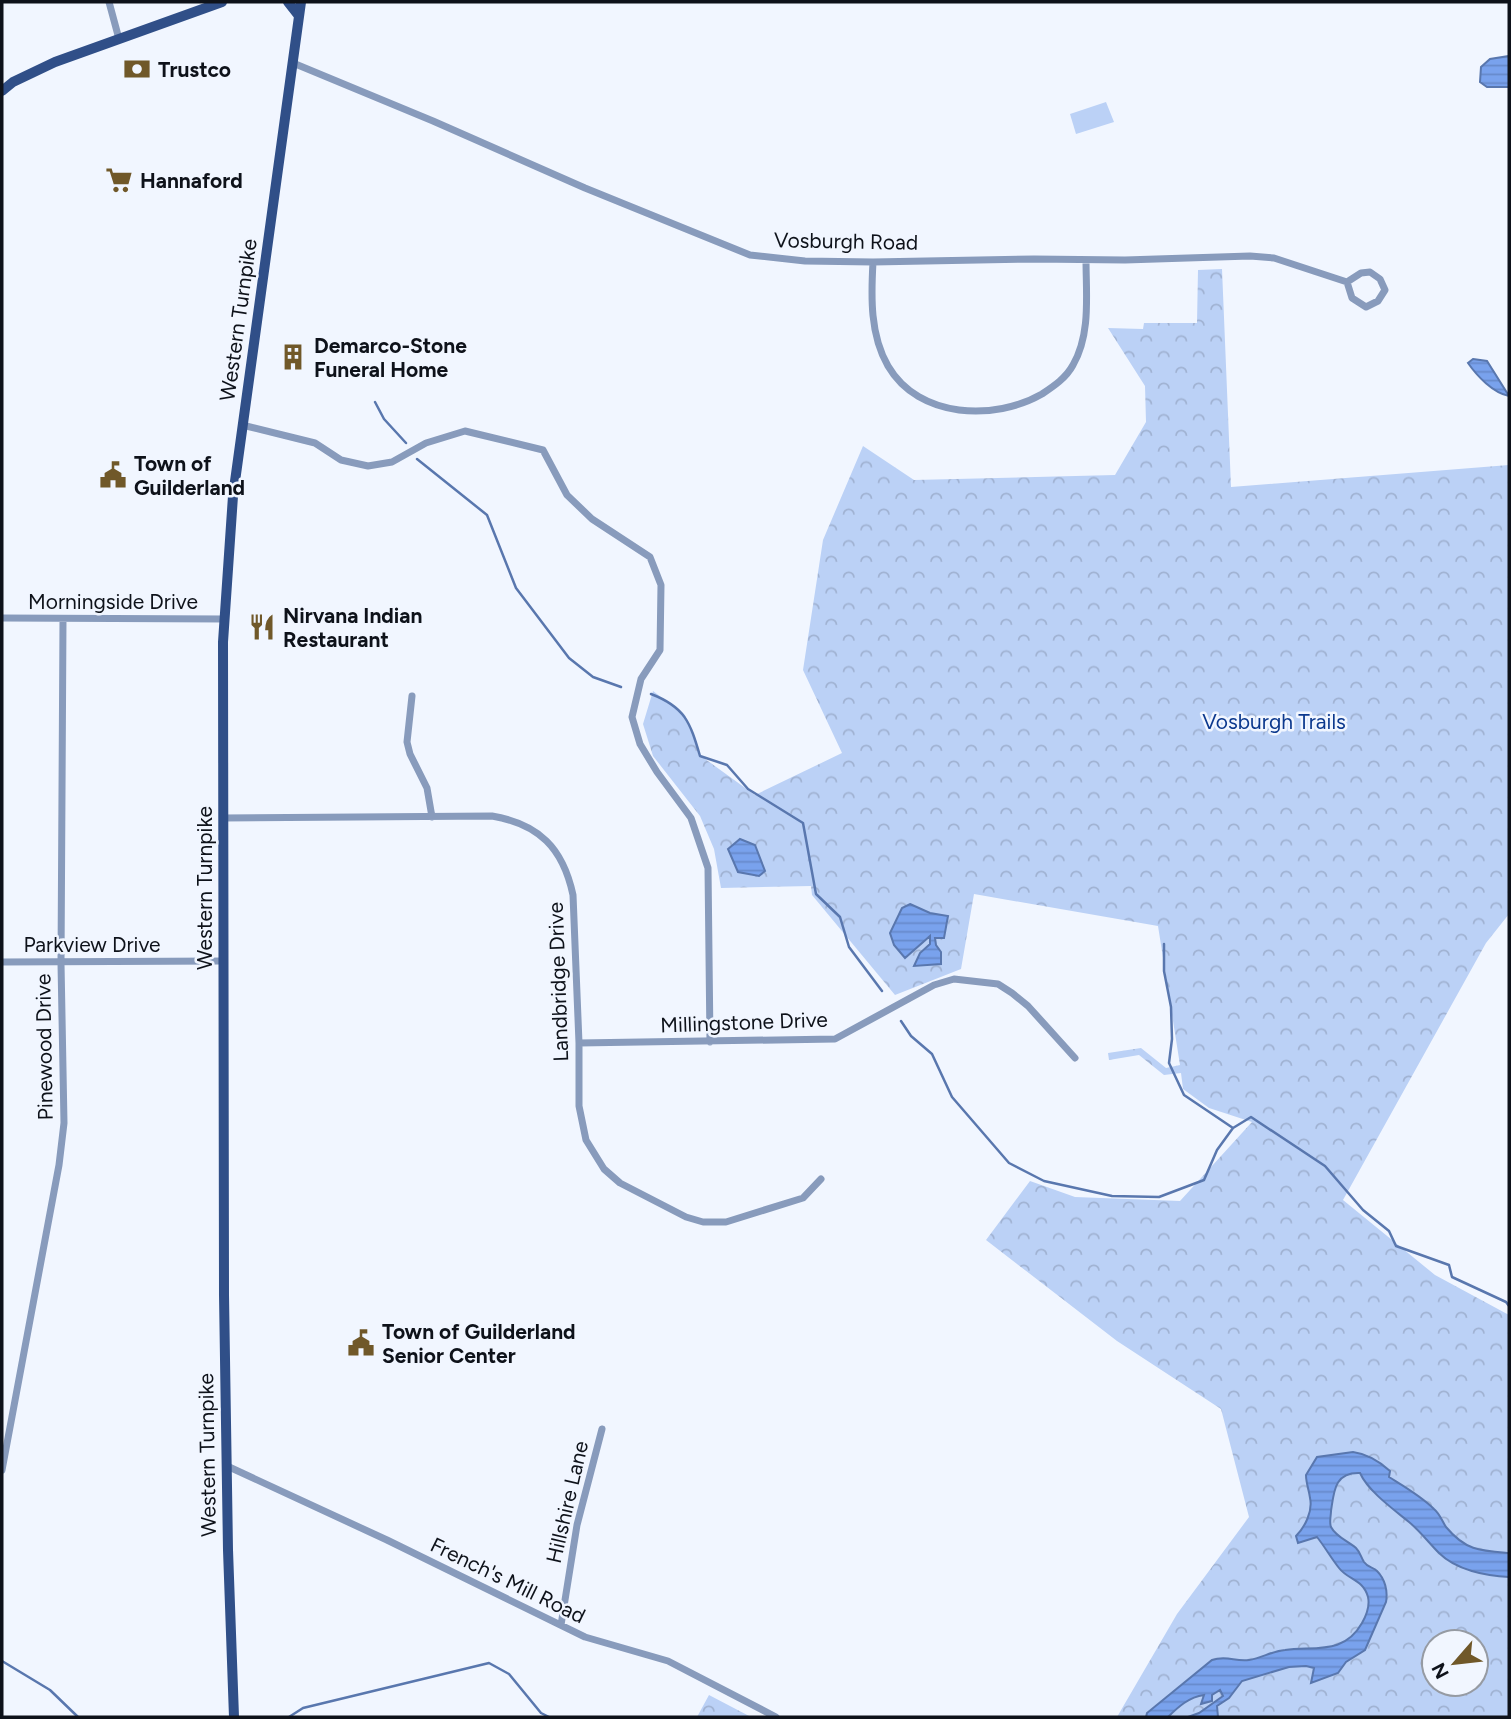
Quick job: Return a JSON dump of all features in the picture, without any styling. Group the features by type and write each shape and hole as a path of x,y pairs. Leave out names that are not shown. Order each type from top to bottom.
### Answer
{"main road":[{"path":"2,90 55,62 222,2"},
{"path":"288,2 299,16"},
{"name":"Western Turnpike","path":"234,1717 224,1295 225,619 233,496 301,2"}],"street":[{"path":"109,2 119,39"},
{"name":"Vosburgh Road","path":"293,63 585,188 750,255 805,261 873,262 1262,257 1283,260 1347,282"},
{"path":"873,262 874,326 890,369 900,381 921,397 945,407 972,412 999,410 1028,402 1053,387 1073,367 1080,351 1086,321 1086,260"},
{"name":"Vosburgh Road","path":"1370,272 1380,279 1385,290 1378,302 1366,306 1352,298 1347,282 1360,273 1370,272"},
{"path":"242,425 315,443 341,460 368,466 392,462 426,443 465,431 543,450 567,495 592,519 650,557 661,585 660,650 641,679 632,717 640,744 691,818 708,868 710,1042"},
{"name":"Morningside Drive","path":"2,618 225,619"},
{"name":"Pinewood Drive","path":"2,1470 59,1165 64,1123 61,963 63,619"},
{"path":"412,696 407,742 427,788 432,817"},
{"name":"Landbridge Drive","path":"223,818 492,816 509,818 527,825 553,846 570,880 573,895 579,1044 579,1106 582,1126 593,1154 604,1169 620,1183 686,1217 703,1222 726,1222 803,1198 821,1180"},
{"name":"Parkview Drive","path":"2,962 224,961"},
{"name":"Millingstone Drive","path":"579,1044 835,1039 923,990 954,979 998,984 1012,993 1028,1006 1075,1058"},
{"name":"Hillshire Lane","path":"561,1625 577,1525 602,1429"},
{"name":"French's Mill Road","path":"227,1466 387,1540 585,1637 668,1661 775,1717"}],"green space":[{"path":"1106,102 1114,122 1076,134 1070,114"},
{"name":"Vosburgh Trails","path":"1222,269 1231,487 1509,465 1509,914 1486,943 1343,1200 1435,1275 1509,1315 1509,1717 1117,1717 1177,1614 1249,1517 1221,1409 1117,1341 986,1240 1030,1181 1075,1197 1180,1201 1252,1122 1209,1108 1183,1089 1181,1073 1164,1075 1139,1055 1109,1060 1108,1053 1141,1048 1166,1068 1180,1065 1158,926 974,894 961,969 895,995 812,895 811,886 721,888 714,849 700,816 653,756 643,724 653,691 685,715 701,756 755,795 842,753 803,670 823,540 863,446 914,480 1115,475 1146,422 1145,386 1108,328 1143,329 1144,323 1197,323 1198,270"},
{"path":"709,1695 751,1717 697,1717"}],"water":[{"path":"1509,56 1509,87 1487,87 1480,82 1481,67 1490,59"},
{"path":"1473,359 1487,361 1509,396 1491,388 1481,378 1468,363"},
{"path":"740,839 755,845 765,871 759,876 738,872 728,849"},
{"path":"910,904 930,913 948,916 944,938 935,938 941,952 941,964 914,966 920,953 930,944 930,936 905,958 894,945 890,933 902,908"},
{"path":"1353,1452 1368,1456 1386,1467 1390,1471 1389,1477 1429,1504 1460,1541 1482,1550 1509,1553 1509,1577 1481,1573 1454,1564 1375,1493 1360,1473 1345,1476 1335,1490 1331,1527 1359,1551 1366,1564 1377,1571 1386,1589 1386,1602 1365,1650 1346,1662 1338,1673 1311,1683 1314,1668 1306,1666 1289,1667 1242,1681 1229,1698 1217,1706 1218,1717 1188,1717 1199,1713 1223,1696 1220,1690 1212,1695 1212,1701 1201,1704 1204,1695 1199,1696 1184,1703 1168,1717 1146,1717 1147,1713 1212,1660 1249,1660 1280,1651 1328,1647 1338,1645 1355,1633 1367,1611 1366,1591 1339,1568 1317,1537 1298,1543 1296,1536 1309,1513 1311,1503 1306,1475 1317,1457"}],"waterway":[{"path":"375,402 384,419 406,443"},
{"path":"417,459 487,515 516,588 569,658 593,677 621,687"},
{"path":"651,694 679,710 689,725 700,756 727,765 748,789 803,823 816,894 840,917 849,947 882,991"},
{"path":"1164,944 1164,971 1171,1007 1172,1039 1169,1063 1184,1095 1233,1128 1251,1117 1325,1166 1363,1210 1389,1231 1396,1246 1449,1265 1452,1277 1506,1302 1509,1306"},
{"path":"901,1021 911,1036 932,1054 952,1097 1009,1163 1044,1181 1112,1196 1159,1197 1204,1180 1217,1150 1233,1128"},
{"path":"2,1661 50,1690 78,1717"},
{"path":"289,1717 303,1708 489,1663 509,1674 541,1713 549,1717"}],"place":[{"name":"Trustco","path":"137,69"},
{"name":"Hannaford","path":"119,180"},
{"name":"Demarco-Stone Funeral Home","path":"293,357"},
{"name":"Town of Guilderland","path":"113,475"},
{"name":"Nirvana Indian Restaurant","path":"262,627"},
{"name":"Town of Guilderland Senior Center","path":"361,1343"}]}
